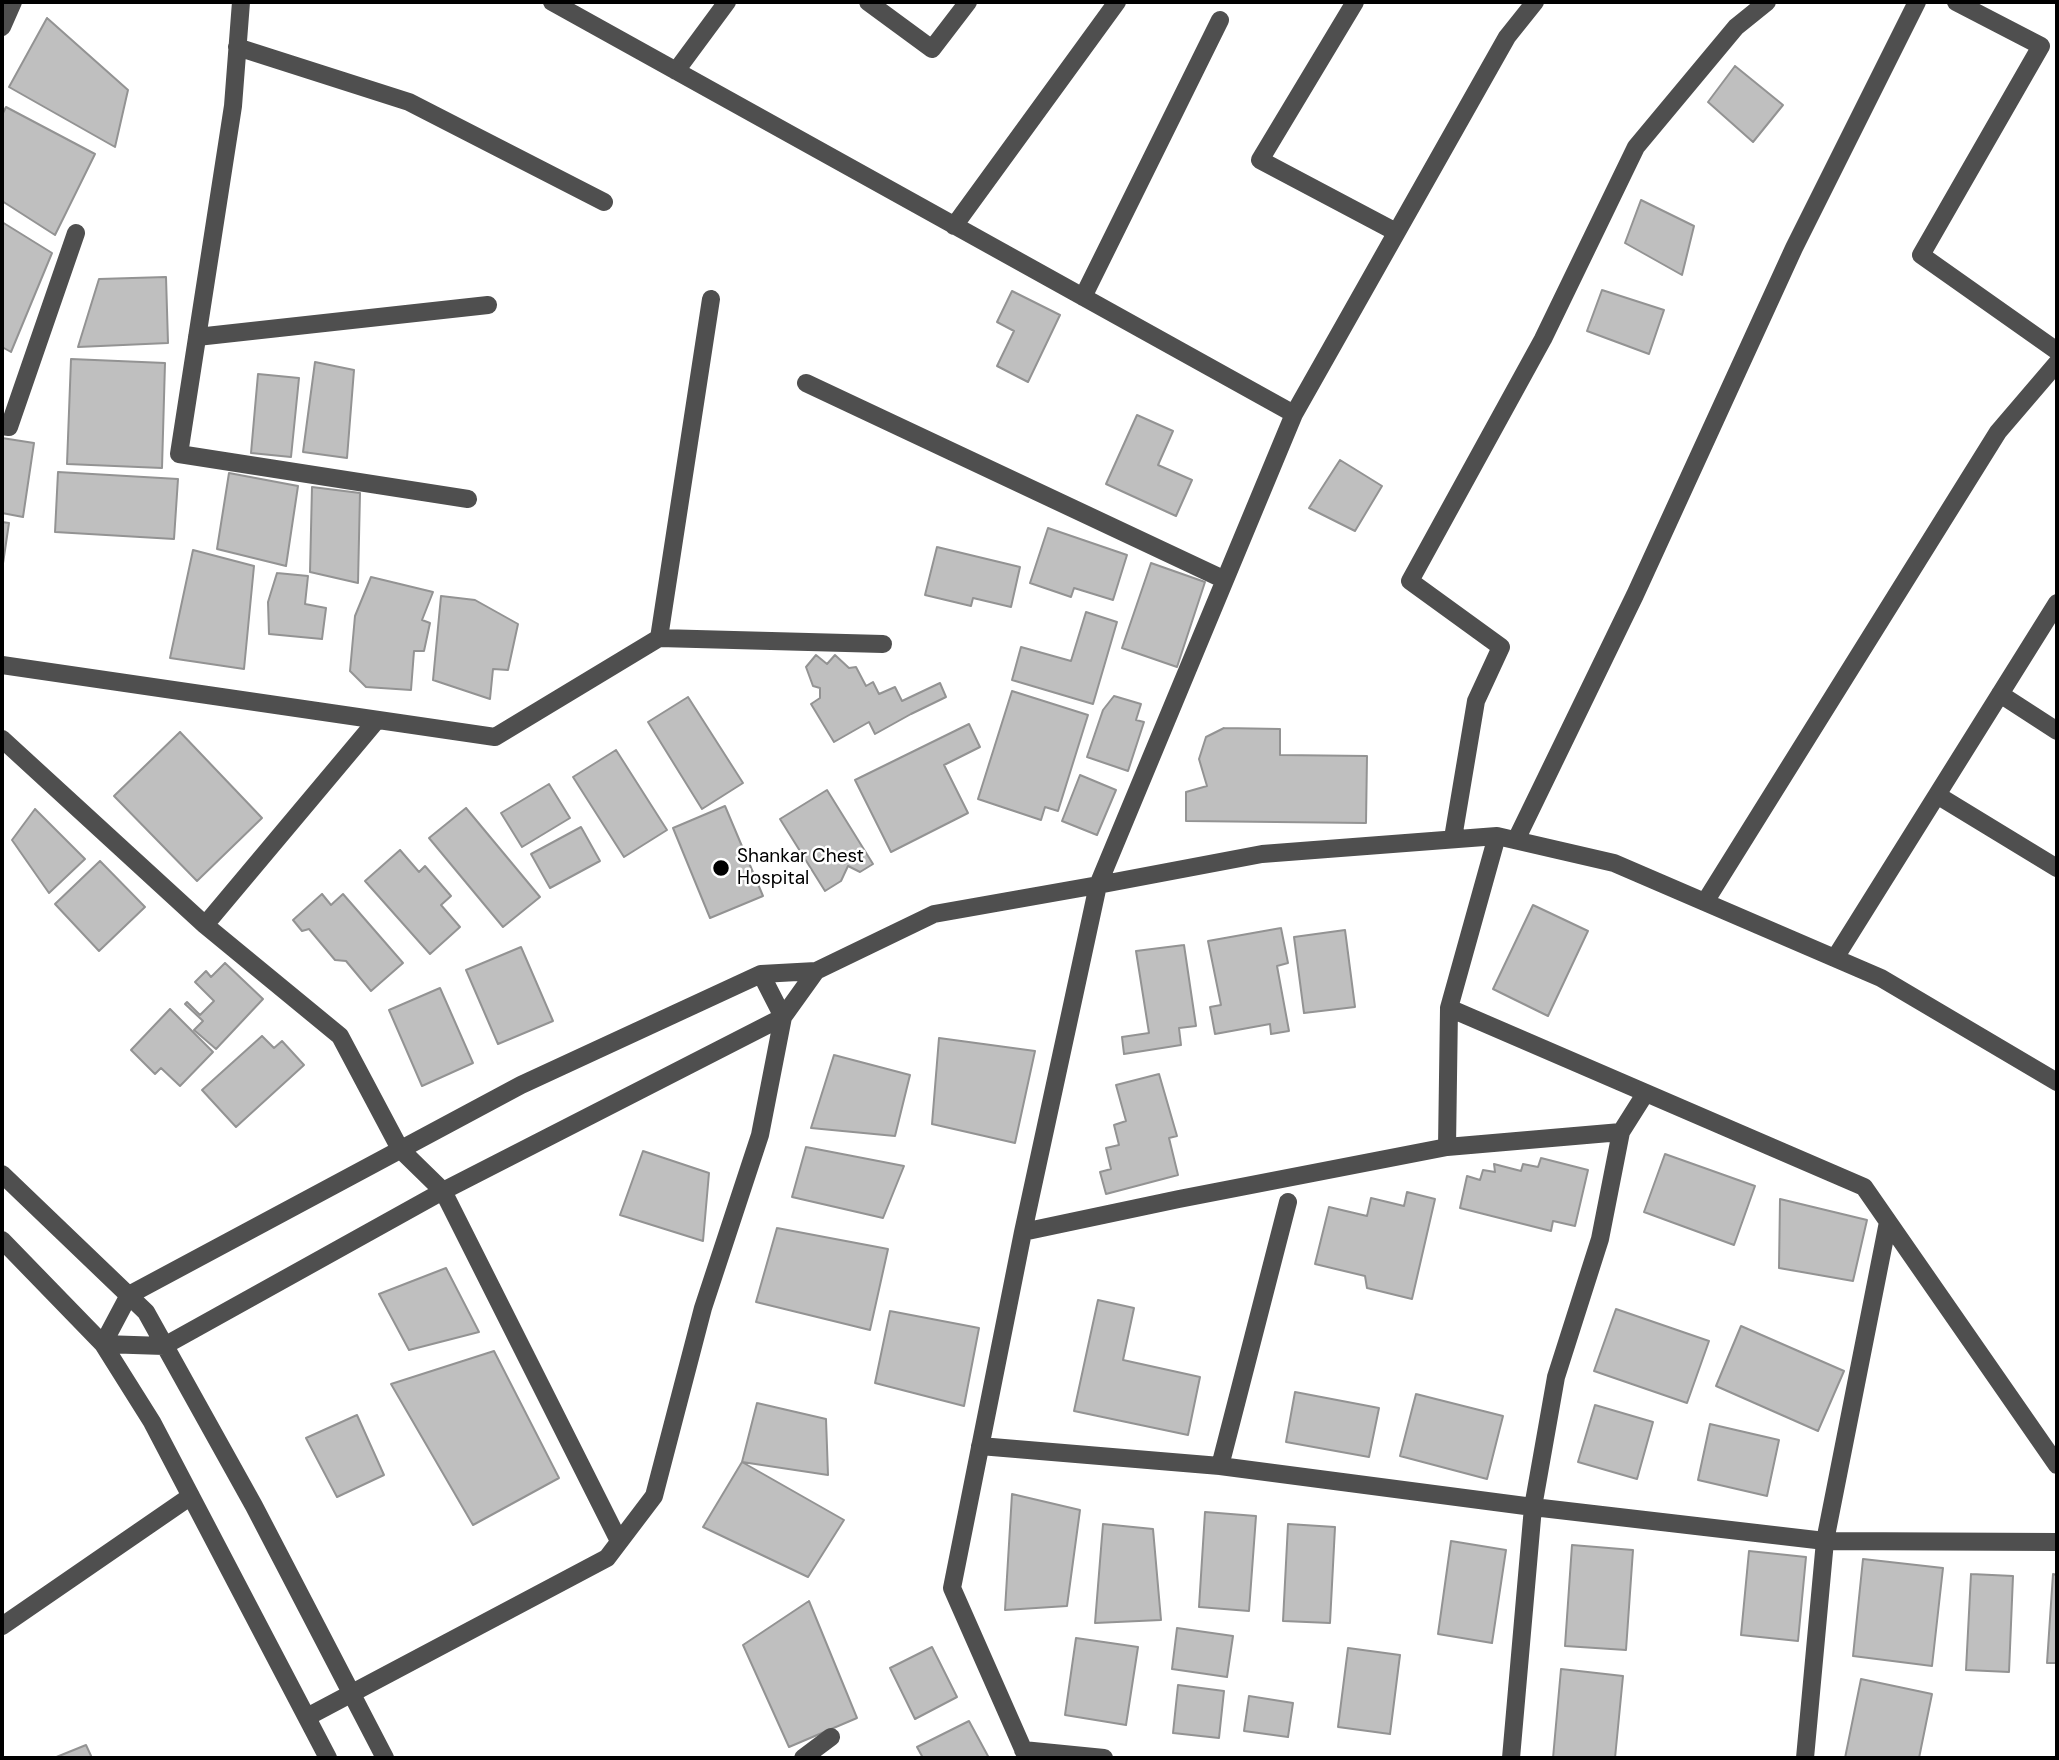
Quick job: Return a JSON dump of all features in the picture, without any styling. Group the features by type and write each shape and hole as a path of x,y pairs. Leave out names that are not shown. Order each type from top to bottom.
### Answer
{"street":[{"path":"2,27 13,2"},
{"path":"241,2 233,106 178,454 468,499"},
{"path":"552,2 1294,414"},
{"path":"676,71 727,2"},
{"path":"868,2 932,49 968,2"},
{"path":"954,226 1116,2"},
{"path":"1355,2 1260,159 1396,232"},
{"path":"1104,1758 1025,1754 952,1588 1023,1232 1098,886 1294,414 1507,37 1535,2"},
{"path":"1453,838 1476,701 1501,647 1410,581 1543,339 1636,147 1735,27 1767,2"},
{"path":"1516,840 1640,582 1794,248 1917,2"},
{"path":"1956,2 2041,46 1921,255 2057,351"},
{"path":"1083,297 1220,20"},
{"path":"237,47 409,102 604,202"},
{"path":"2,426 9,427 76,233"},
{"path":"659,638 711,299"},
{"path":"197,337 488,305"},
{"path":"1705,902 1998,432 2057,363"},
{"path":"806,383 1225,580"},
{"path":"1835,958 2057,603"},
{"path":"2,665 495,737 659,638 883,644"},
{"path":"2000,694 2057,731"},
{"path":"205,925 377,720"},
{"path":"2,738 205,925 340,1035 400,1149 443,1191 620,1541"},
{"path":"1937,795 2057,868"},
{"path":"1447,1147 1448,1008 1497,836"},
{"path":"103,1344 129,1295 521,1085 761,974 816,971 934,914 1098,886 1262,853 1497,836 1614,863 1881,978 2057,1082"},
{"path":"307,1717 607,1558 654,1496 703,1308 760,1135 783,1017 816,971"},
{"path":"761,974 783,1017"},
{"path":"1448,1008 1864,1187 2057,1465"},
{"path":"103,1344 164,1346 443,1191 783,1017"},
{"path":"1511,1758 1533,1507 1556,1377 1600,1238 1621,1132 1645,1094"},
{"path":"1023,1232 1447,1147 1621,1132"},
{"path":"2,1174 146,1312 254,1506 385,1758"},
{"path":"1220,1466 1288,1202"},
{"path":"1805,1758 1825,1542 1888,1222"},
{"path":"2,1240 103,1344 152,1422 328,1758"},
{"path":"981,1446 1220,1466 1825,1542 2057,1542"},
{"path":"2,1626 191,1496"},
{"path":"803,1758 831,1737"}],"building":[{"path":"47,18 128,90 115,147 9,87"},
{"path":"1735,66 1783,105 1753,142 1708,102"},
{"path":"6,107 95,154 55,235 2,201 2,115"},
{"path":"1641,200 1694,226 1682,275 1625,243"},
{"path":"2,222 52,253 11,352 2,347"},
{"path":"166,277 168,343 78,347 99,279"},
{"path":"1602,290 1664,310 1649,354 1587,331"},
{"path":"1012,291 1060,315 1028,382 997,366 1014,331 997,322"},
{"path":"71,359 165,363 162,468 67,464"},
{"path":"315,362 354,370 347,458 303,452"},
{"path":"258,374 299,378 291,457 251,453"},
{"path":"1137,415 1173,431 1158,465 1192,480 1176,516 1106,484"},
{"path":"2,438 34,443 23,517 2,513"},
{"path":"1340,460 1382,486 1355,531 1309,508"},
{"path":"58,472 178,479 174,539 55,532"},
{"path":"229,473 298,486 286,566 217,549"},
{"path":"312,487 360,493 358,583 310,572"},
{"path":"2,522 9,523 2,570"},
{"path":"1048,528 1127,555 1113,600 1074,588 1071,597 1030,583"},
{"path":"937,547 1020,567 1011,607 973,598 971,606 925,595"},
{"path":"193,550 254,566 244,669 170,658"},
{"path":"1151,563 1205,582 1177,667 1122,648"},
{"path":"277,573 308,576 305,604 326,608 322,639 269,634 268,602"},
{"path":"371,577 433,592 422,620 430,623 424,651 414,651 411,690 366,687 350,671 355,616"},
{"path":"441,596 475,600 518,624 508,670 493,669 490,699 433,680"},
{"path":"1086,612 1117,622 1093,704 1012,680 1021,647 1071,661"},
{"path":"816,655 827,664 835,655 849,668 856,667 866,686 873,682 879,694 895,687 902,701 940,683 946,697 875,734 869,722 834,742 811,704 820,698 820,688 813,686 806,667"},
{"path":"1012,691 1088,715 1058,811 1045,807 1041,820 978,799"},
{"path":"1114,696 1141,704 1136,720 1144,722 1128,771 1087,757 1103,710"},
{"path":"688,697 743,783 702,809 648,722"},
{"path":"969,724 980,747 944,765 968,813 891,852 855,780"},
{"path":"1224,728 1280,729 1280,755 1367,756 1366,823 1186,821 1186,792 1207,786 1199,759 1206,737"},
{"path":"180,732 262,818 197,881 114,796"},
{"path":"616,750 667,830 624,857 573,777"},
{"path":"1080,775 1116,790 1097,835 1062,821"},
{"path":"549,784 570,818 522,847 501,813"},
{"path":"827,790 873,864 860,872 848,866 841,881 825,891 780,819"},
{"path":"725,806 763,896 710,918 673,828"},
{"path":"466,808 540,897 503,927 429,838"},
{"path":"35,809 85,859 49,893 12,840"},
{"path":"581,827 600,861 550,888 531,854"},
{"path":"400,850 419,872 425,866 451,896 441,905 460,927 430,954 365,881"},
{"path":"100,861 145,907 99,951 55,904"},
{"path":"322,894 331,905 343,894 403,963 371,991 346,961 335,960 309,929 302,931 293,920"},
{"path":"1533,905 1588,931 1548,1016 1493,989"},
{"path":"1281,928 1288,963 1277,966 1289,1031 1271,1034 1270,1024 1215,1034 1210,1007 1221,1005 1208,941"},
{"path":"1345,930 1355,1007 1304,1013 1294,937"},
{"path":"1184,945 1196,1026 1179,1028 1181,1045 1124,1054 1122,1037 1149,1033 1136,951"},
{"path":"521,947 553,1021 498,1044 466,970"},
{"path":"225,963 263,999 216,1049 194,1030 203,1021 185,1004 187,1002 200,1015 214,1001 195,982 206,971 211,977"},
{"path":"440,988 473,1063 422,1086 389,1010"},
{"path":"170,1009 213,1052 180,1086 161,1068 155,1074 131,1050"},
{"path":"262,1036 274,1048 282,1041 304,1065 236,1127 202,1090"},
{"path":"939,1038 1035,1051 1015,1143 932,1124"},
{"path":"834,1055 910,1075 895,1136 811,1128"},
{"path":"1159,1074 1177,1136 1169,1138 1178,1175 1106,1194 1100,1172 1111,1169 1106,1148 1119,1145 1114,1125 1126,1121 1116,1085"},
{"path":"806,1147 904,1166 883,1218 792,1197"},
{"path":"643,1151 709,1173 703,1241 620,1215"},
{"path":"1665,1154 1755,1186 1734,1245 1644,1212"},
{"path":"1541,1158 1588,1170 1575,1226 1553,1221 1551,1231 1460,1208 1467,1176 1480,1180 1483,1170 1495,1172 1494,1164 1521,1171 1523,1164 1538,1167"},
{"path":"1407,1192 1435,1199 1412,1299 1367,1288 1365,1276 1315,1264 1329,1207 1367,1216 1371,1198 1404,1206"},
{"path":"1780,1199 1867,1220 1853,1281 1779,1268"},
{"path":"777,1228 888,1249 870,1330 756,1302"},
{"path":"446,1268 479,1332 409,1350 379,1294"},
{"path":"1098,1300 1134,1308 1123,1360 1200,1377 1188,1435 1074,1411"},
{"path":"1616,1309 1709,1341 1687,1403 1594,1371"},
{"path":"890,1311 979,1328 964,1406 875,1383"},
{"path":"1741,1326 1844,1371 1818,1431 1716,1386"},
{"path":"494,1351 559,1478 473,1525 391,1384"},
{"path":"1295,1392 1379,1408 1369,1457 1286,1442"},
{"path":"1416,1394 1503,1416 1487,1479 1400,1456"},
{"path":"757,1403 826,1419 828,1475 742,1462"},
{"path":"1595,1405 1653,1422 1637,1479 1578,1462"},
{"path":"357,1415 384,1475 337,1497 306,1438"},
{"path":"1710,1424 1779,1440 1767,1496 1698,1480"},
{"path":"742,1462 844,1520 808,1577 703,1527"},
{"path":"1012,1494 1080,1510 1067,1606 1005,1610"},
{"path":"1205,1512 1256,1516 1249,1611 1199,1607"},
{"path":"1103,1524 1153,1529 1161,1620 1095,1623"},
{"path":"1288,1524 1335,1527 1330,1623 1283,1621"},
{"path":"1451,1541 1506,1550 1492,1643 1438,1634"},
{"path":"1572,1545 1633,1550 1626,1650 1565,1646"},
{"path":"1749,1551 1806,1557 1798,1641 1741,1635"},
{"path":"1863,1559 1943,1568 1932,1666 1853,1656"},
{"path":"1971,1574 2013,1576 2009,1672 1966,1670"},
{"path":"2053,1574 2057,1575 2057,1663 2047,1663"},
{"path":"809,1601 857,1718 789,1747 743,1645"},
{"path":"1177,1628 1233,1636 1227,1677 1172,1669"},
{"path":"1076,1638 1138,1647 1126,1725 1065,1715"},
{"path":"932,1647 957,1697 915,1719 890,1668"},
{"path":"1348,1648 1400,1655 1390,1734 1338,1727"},
{"path":"1561,1669 1623,1676 1615,1758 1553,1758"},
{"path":"1861,1679 1932,1694 1919,1758 1845,1758"},
{"path":"1178,1685 1224,1691 1219,1738 1173,1733"},
{"path":"1249,1696 1293,1703 1288,1737 1244,1731"},
{"path":"969,1721 989,1758 923,1758 917,1747"},
{"path":"86,1745 92,1758 54,1758"}],"place":[{"name":"Shankar Chest Hospital","path":"721,868"}]}
